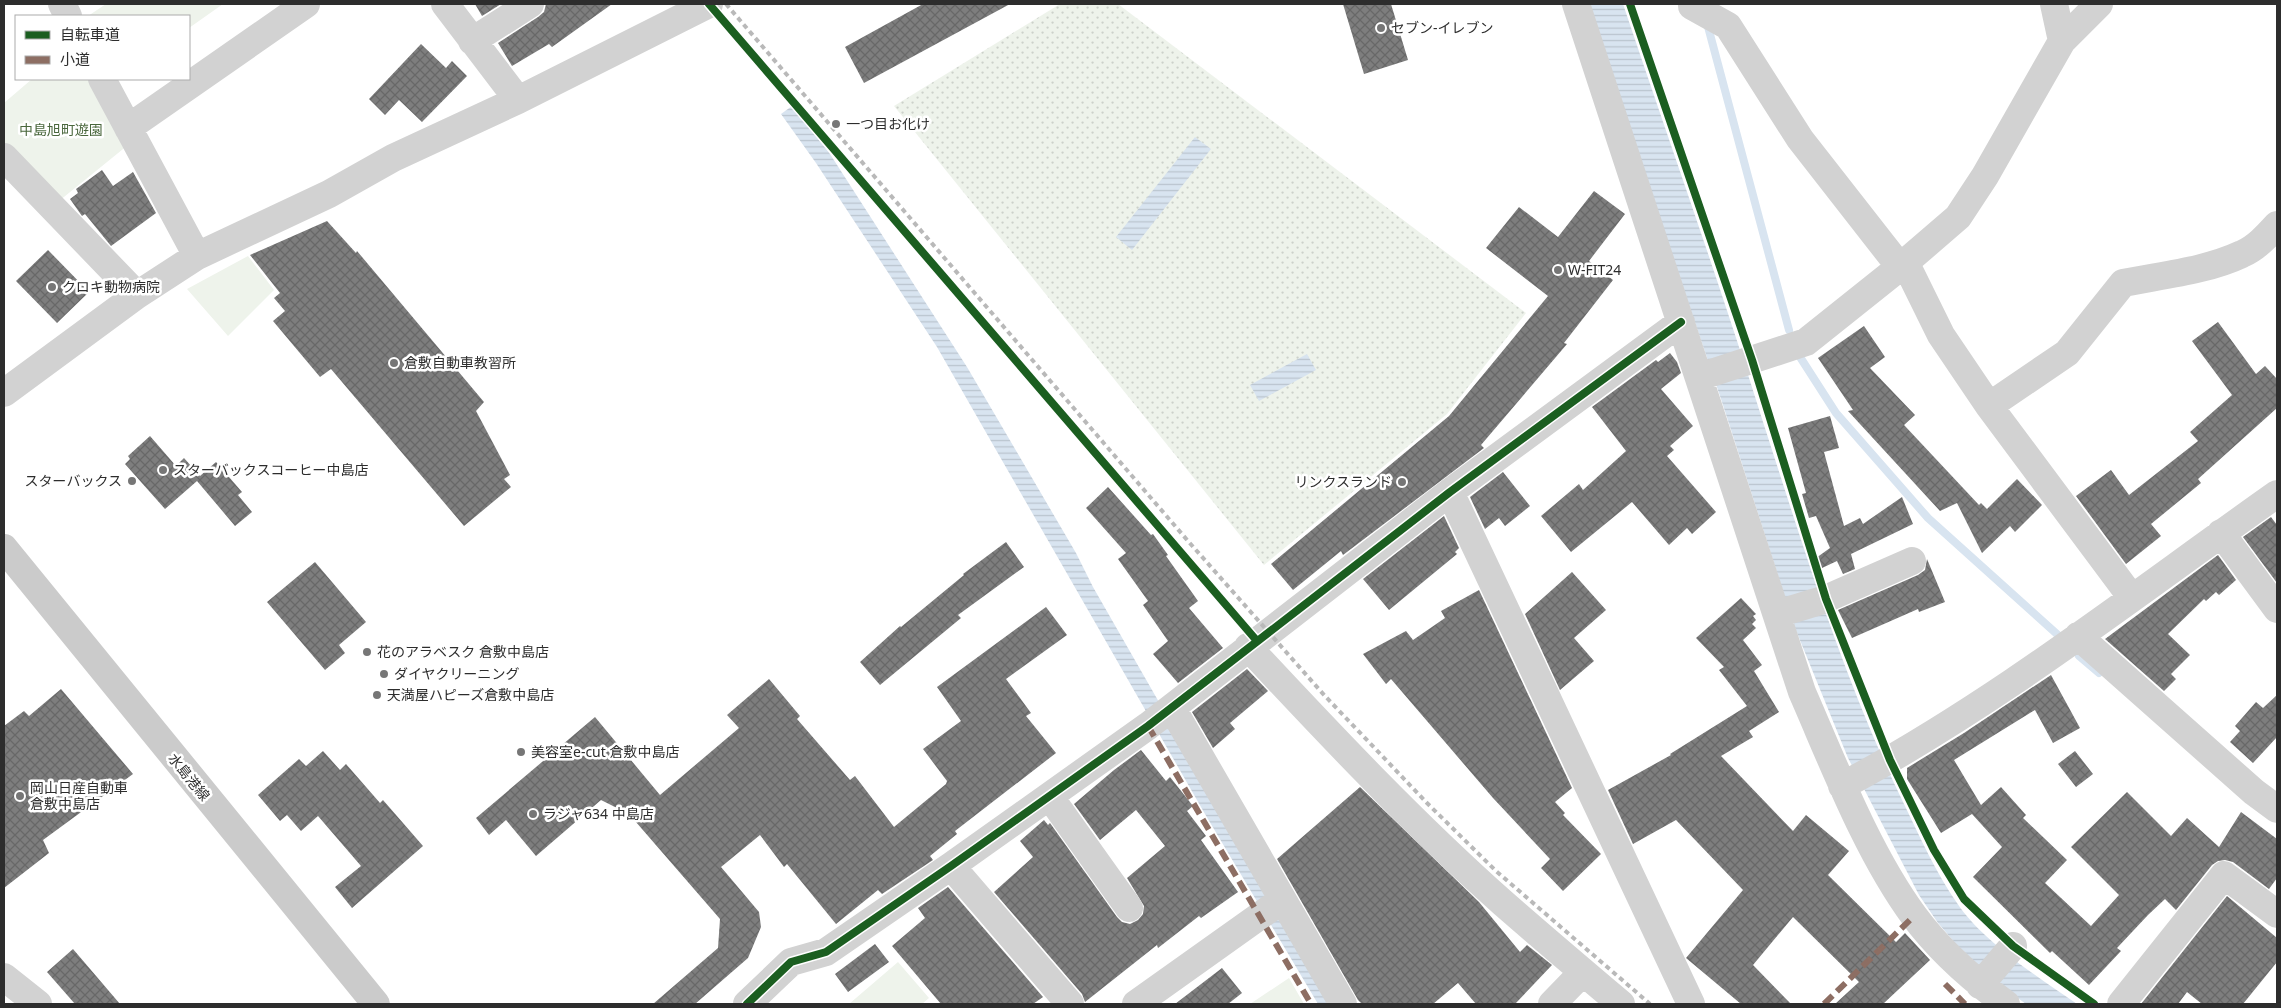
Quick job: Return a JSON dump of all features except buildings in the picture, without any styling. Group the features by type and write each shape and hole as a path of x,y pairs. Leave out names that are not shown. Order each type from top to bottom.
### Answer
{"main road":[{"name":"水島港線","path":"4,548 376,1004"}],"street":[{"path":"128,128 306,4"},
{"path":"446,4 472,42 518,100"},
{"path":"472,42 530,4"},
{"path":"4,393 137,295 198,256 329,194 393,158 518,100 709,4"},
{"path":"1576,4 1681,322 1704,376 1782,613 1802,692 1849,782 1887,874 1914,916 1952,959 1983,981 2006,1004"},
{"path":"2054,4 2062,41"},
{"path":"1704,376 1806,342 1902,265 1958,216 1985,176 2062,41 2099,4"},
{"path":"1701,10 1728,26 1800,139 1902,265 1941,335 1989,406 2132,598"},
{"path":"103,80 198,256"},
{"path":"4,157 137,295"},
{"path":"1989,406 2067,353 2123,283 2216,264 2244,254 2263,241 2277,225"},
{"path":"746,1004 791,962 826,952 1050,797 1162,716 1248,647 1450,492 1681,322"},
{"path":"1450,492 1691,1004"},
{"path":"1849,782 1886,762 2078,636 2277,494"},
{"path":"2221,533 2277,609"},
{"path":"1782,613 1822,600 1912,561"},
{"path":"2078,636 2254,792 2277,808"},
{"path":"1248,647 1422,826 1502,902 1621,1004"},
{"path":"1162,716 1273,906 1343,1004"},
{"path":"1050,797 1129,908"},
{"path":"951,866 1061,1001"},
{"path":"2121,1004 2224,874 2277,914"},
{"path":"1136,1004 1273,906"},
{"path":"1983,981 2011,948"},
{"path":"1552,1004 1583,972"},
{"path":"4,977 38,1004"}],"green space":[{"path":"106,4 223,4 190,27 190,15 90,15"},
{"path":"1060,4 1118,4 1526,313 1447,414 1264,565 894,106"},
{"name":"中島旭町遊園","path":"31,80 92,80 128,145 59,201 4,143 4,103"},
{"path":"248,256 274,290 228,336 187,289"},
{"path":"898,962 929,998 922,1004 849,1004"},
{"path":"1289,978 1304,1004 1250,1004"}],"shaded area":[{"path":"1587,4 1623,4 1730,319 1827,617 1882,758 1922,842 1949,891 1981,931 2012,958 2077,1004 2026,1004 1997,983 1956,944 1938,923 1919,895 1848,758 1795,628 1721,399"},
{"path":"792,106 830,154 967,367 1076,553 1093,587 1332,1004 1318,1004 1205,814 937,347 816,163 781,114"},
{"path":"1195,137 1211,149 1132,250 1116,237"},
{"path":"1307,354 1316,370 1259,401 1250,385"}],"waterway":[{"path":"1707,23 1789,330"},
{"path":"1800,357 1836,413 1928,518 2058,635"},
{"path":"2079,656 2099,673"}],"railway":[{"path":"726,4 1188,541 1325,696 1427,803 1496,871 1650,1004"}],"marked path":[{"path":"1148,726 1311,1004"},
{"path":"1824,1004 1914,916"},
{"path":"1945,984 1965,1004"}],"cycle path":[{"path":"709,4 1257,641"},
{"path":"1630,4 1752,360 1826,599 1890,760 1934,850 1964,899 2013,946 2094,1004"},
{"path":"747,1004 791,962 826,952 1148,726 1450,492 1681,322"}],"place":[{"name":"セブン-イレブン","path":"1381,28"},
{"name":"一つ目お化け","path":"836,124"},
{"name":"W-FIT24","path":"1558,270"},
{"name":"クロキ動物病院","path":"52,287"},
{"name":"倉敷自動車教習所","path":"394,363"},
{"name":"スターバックスコーヒー中島店","path":"163,470"},
{"name":"スターバックス","path":"132,481"},
{"name":"リンクスランド","path":"1402,482"},
{"name":"花のアラベスク 倉敷中島店","path":"367,652"},
{"name":"ダイヤクリーニング","path":"384,674"},
{"name":"天満屋ハピーズ倉敷中島店","path":"377,695"},
{"name":"美容室e-cut 倉敷中島店","path":"521,752"},
{"name":"岡山日産自動車 倉敷中島店","path":"20,796"},
{"name":"ラジャ634 中島店","path":"533,814"}]}
